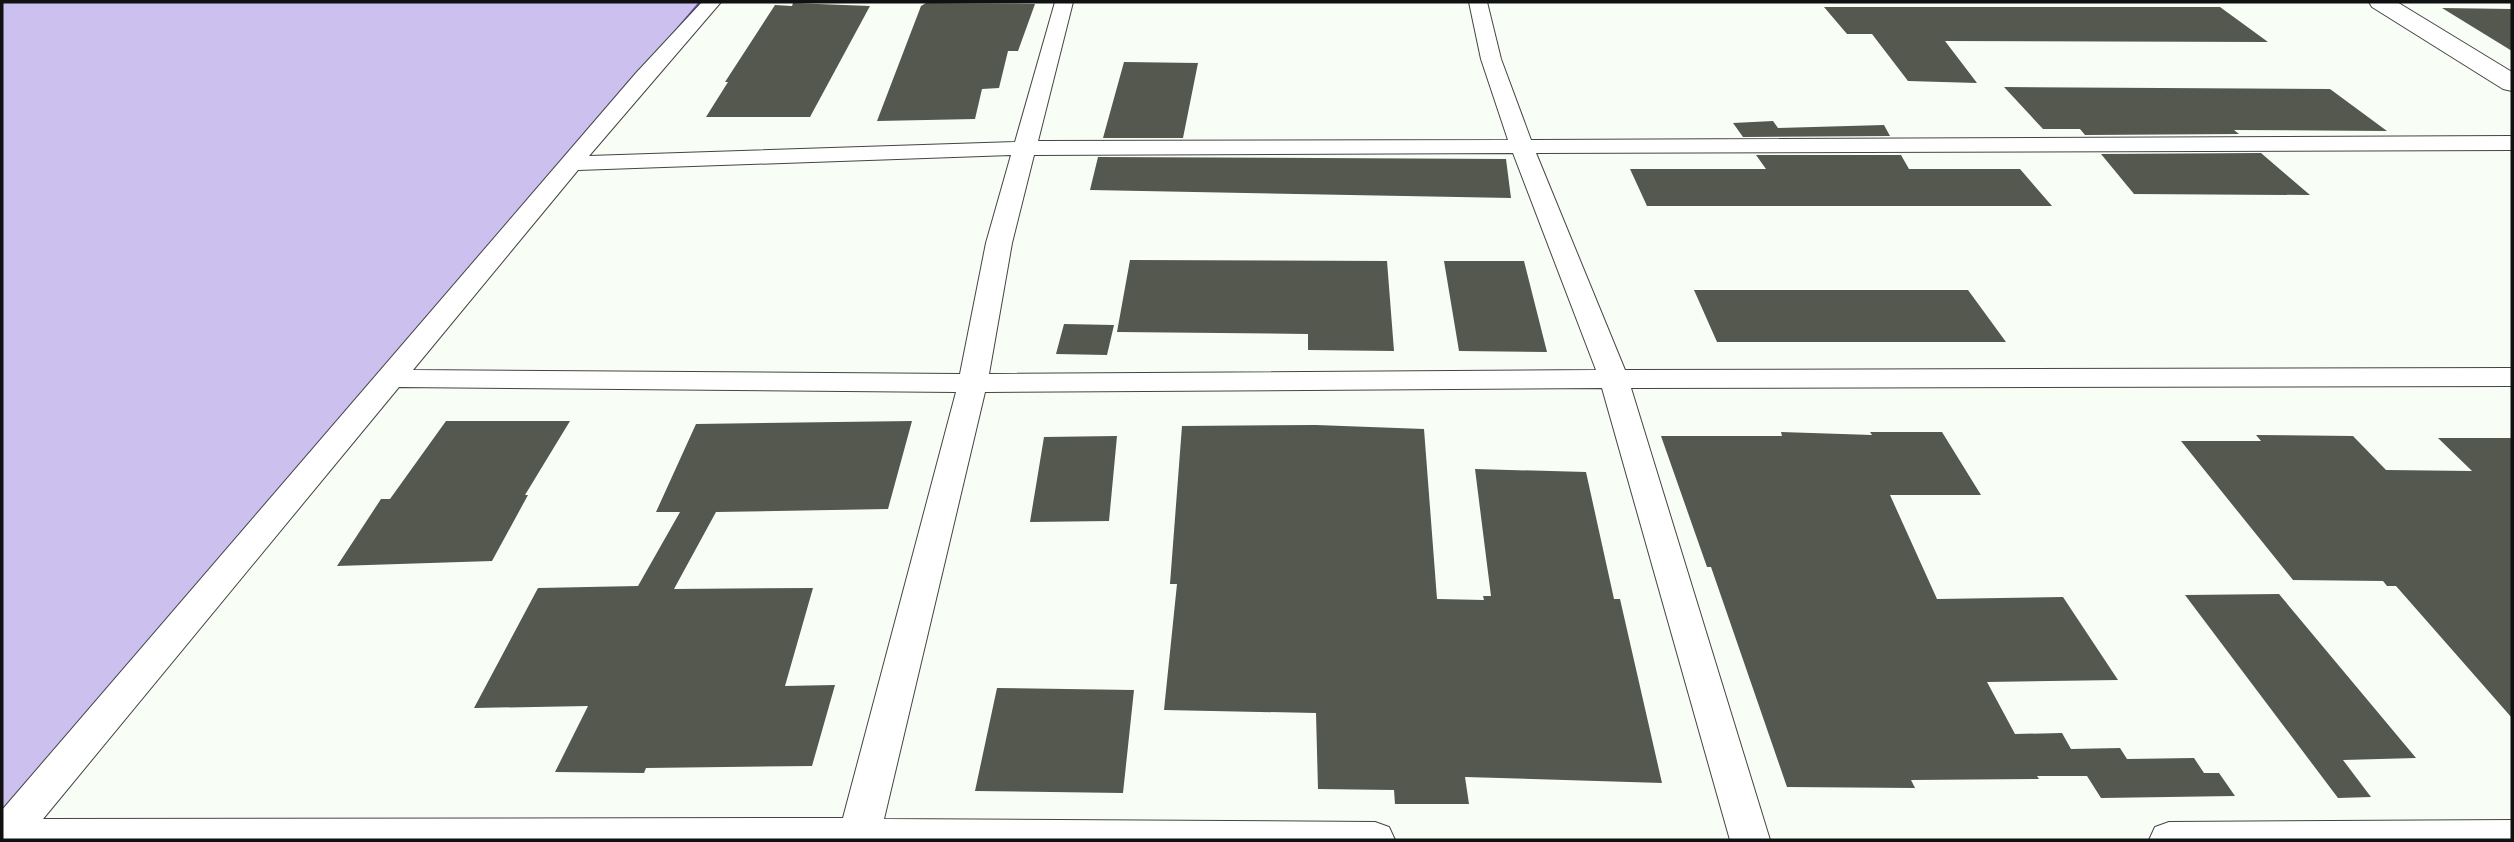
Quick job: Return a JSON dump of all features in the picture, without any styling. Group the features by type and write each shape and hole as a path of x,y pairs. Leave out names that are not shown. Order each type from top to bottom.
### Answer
{"street":[{"path":"3,838 571,163 712,2"},
{"path":"858,838 973,383 999,243 1064,2"},
{"path":"1478,2 1491,60 1522,147 1614,379 1750,840"},
{"path":"2381,2 2512,83"},
{"path":"571,163 1026,148 2512,143"},
{"path":"391,377 973,383 2512,377"},
{"path":"3,838 1375,840"},
{"path":"2169,840 2512,838"}],"shaded area":[{"path":"2,2 700,2 2,828"}],"building":[{"path":"793,3 870,6 810,117 706,117 728,82 725,82 775,5 792,6"},
{"path":"926,3 1035,4 1018,51 1008,51 999,88 982,89 975,119 877,121 921,6"},
{"path":"1824,7 2220,7 2268,42 1945,41 1977,83 1908,81 1872,34 1847,34"},
{"path":"2442,8 2512,9 2512,51"},
{"path":"1124,62 1198,63 1183,138 1103,138"},
{"path":"2004,87 2330,89 2387,131 2234,130 2239,134 2085,135 2080,129 2043,129"},
{"path":"1773,121 1778,128 1884,125 1890,136 1743,137 1733,123"},
{"path":"2261,153 2310,195 2134,194 2101,154"},
{"path":"1756,155 1901,155 1909,169 2020,169 2052,206 1647,206 1630,169 1766,169"},
{"path":"1098,157 1506,159 1511,198 1090,190"},
{"path":"1130,260 1387,261 1394,351 1308,350 1308,334 1117,332"},
{"path":"1444,261 1524,261 1547,352 1459,351"},
{"path":"1694,290 1968,290 2006,342 1717,342"},
{"path":"1064,324 1114,325 1107,355 1056,354"},
{"path":"446,421 570,421 525,495 528,495 492,561 337,566 381,499 390,499"},
{"path":"912,421 888,509 716,512 674,589 813,588 785,686 835,685 812,766 646,768 644,773 555,772 588,706 474,708 538,588 638,586 680,512 656,512 696,424"},
{"path":"1316,425 1424,429 1437,599 1484,600 1483,596 1491,596 1475,469 1586,472 1614,599 1620,599 1662,783 1465,777 1469,804 1395,804 1394,790 1318,789 1316,713 1164,710 1177,584 1170,584 1182,426"},
{"path":"1781,432 1872,435 1870,432 1942,432 1981,495 1890,495 1937,599 2063,597 2118,680 1987,682 2015,734 2062,733 2071,749 2120,748 2127,759 2194,758 2204,773 2219,773 2235,796 2101,798 2087,776 1911,780 1915,788 1787,787 1711,567 1707,567 1661,436 1782,436"},
{"path":"2256,435 2353,436 2386,470 2472,471 2438,438 2512,438 2512,718 2396,586 2387,586 2383,581 2293,580 2181,441 2261,441"},
{"path":"1117,436 1109,521 1030,522 1044,437"},
{"path":"2279,594 2416,758 2343,760 2371,797 2338,798 2185,595"},
{"path":"997,688 1134,690 1123,793 975,791"}]}
